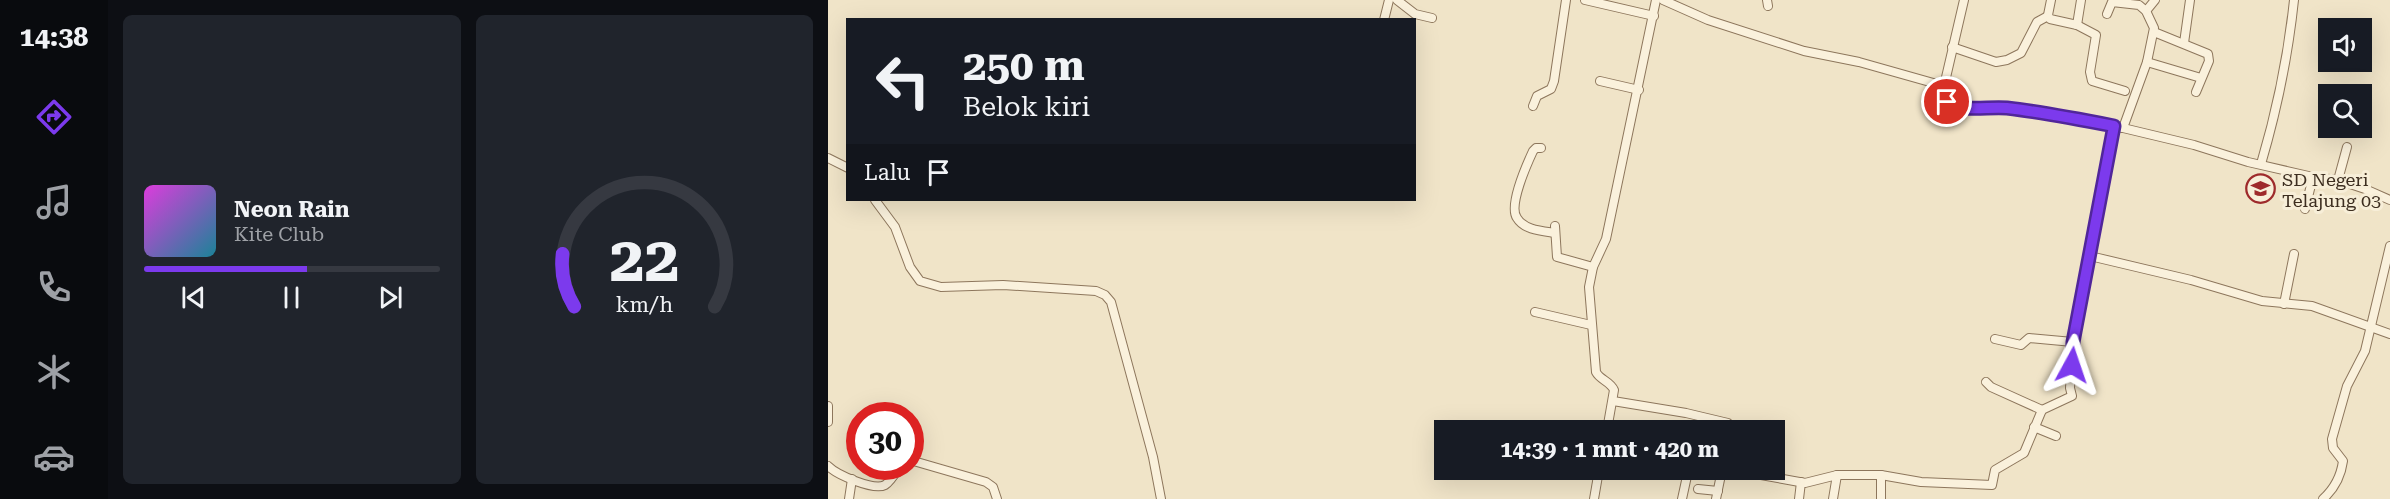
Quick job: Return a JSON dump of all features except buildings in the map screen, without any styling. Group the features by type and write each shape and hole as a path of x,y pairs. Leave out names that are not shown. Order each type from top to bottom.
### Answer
{"street":[{"path":"1384,18 1389,0"},
{"path":"1397,0 1415,15 1432,18"},
{"path":"1533,106 1537,96 1550,91 1554,81 1566,0"},
{"path":"1585,0 1654,16"},
{"path":"1609,420 1613,388 1599,378 1596,372 1589,287 1593,267 1606,239 1656,0"},
{"path":"1663,0 1708,20 1796,48 1859,62 1944,86"},
{"path":"1964,0 1944,86 1945,99 1950,104 2004,107 2114,126 2313,177 2338,180 2390,200"},
{"path":"2048,16 2051,0"},
{"path":"2077,25 2081,0"},
{"path":"2146,11 2156,0"},
{"path":"2184,43 2190,0"},
{"path":"2261,164 2279,100 2289,49 2294,0"},
{"path":"2107,14 2109,5 2114,2 2139,5 2146,11 2154,32 2147,62 2123,128"},
{"path":"1952,46 1996,62 2007,60 2021,53 2037,22 2048,16"},
{"path":"2048,16 2055,21 2077,25 2096,35 2090,72 2092,81 2125,91"},
{"path":"2154,32 2208,54 2209,61 2196,92"},
{"path":"2147,62 2202,78"},
{"path":"1600,81 1639,90"},
{"path":"1785,479 1801,482 1837,475 1881,475 1921,482 1992,485 1995,470 2024,453 2042,410 2072,396 2070,388 2073,342 2114,126"},
{"path":"2338,180 2347,147"},
{"path":"1541,148 1533,151 1523,175 1514,212 1516,218 1530,229 1555,230 1557,257 1593,267"},
{"path":"828,158 846,167"},
{"path":"2305,209 2313,177"},
{"path":"877,201 895,227 910,267 920,281 941,287 1003,285 1096,291 1105,295 1111,302 1153,457 1161,499"},
{"path":"2323,499 2331,492 2342,467 2343,461 2333,448 2332,439 2347,386 2363,356 2387,270 2390,246"},
{"path":"2284,304 2294,254"},
{"path":"2090,256 2191,280 2254,299 2312,306 2390,334"},
{"path":"1535,312 1591,324"},
{"path":"1995,339 2021,345 2029,338 2073,342"},
{"path":"1986,382 1990,387 2042,410"},
{"path":"1612,401 1715,420"},
{"path":"828,406 828,422"},
{"path":"2034,428 2056,436"},
{"path":"924,464 986,482 993,487 995,498"},
{"path":"828,466 846,476"},
{"path":"1833,499 1837,475"},
{"path":"1881,475 1881,499"},
{"path":"849,499 852,480"},
{"path":"855,480 874,487 883,486 888,480"},
{"path":"1594,499 1597,480"},
{"path":"1682,499 1686,480"},
{"path":"1698,489 1717,495 1720,480"},
{"path":"1799,499 1801,482"}],"place":[{"name":"SD Negeri Telajung 03","path":"2261,189"}],"route":[{"path":"1947,102 1956,106 1974,108 2004,107 2114,126 2073,342 2072,365"}]}
